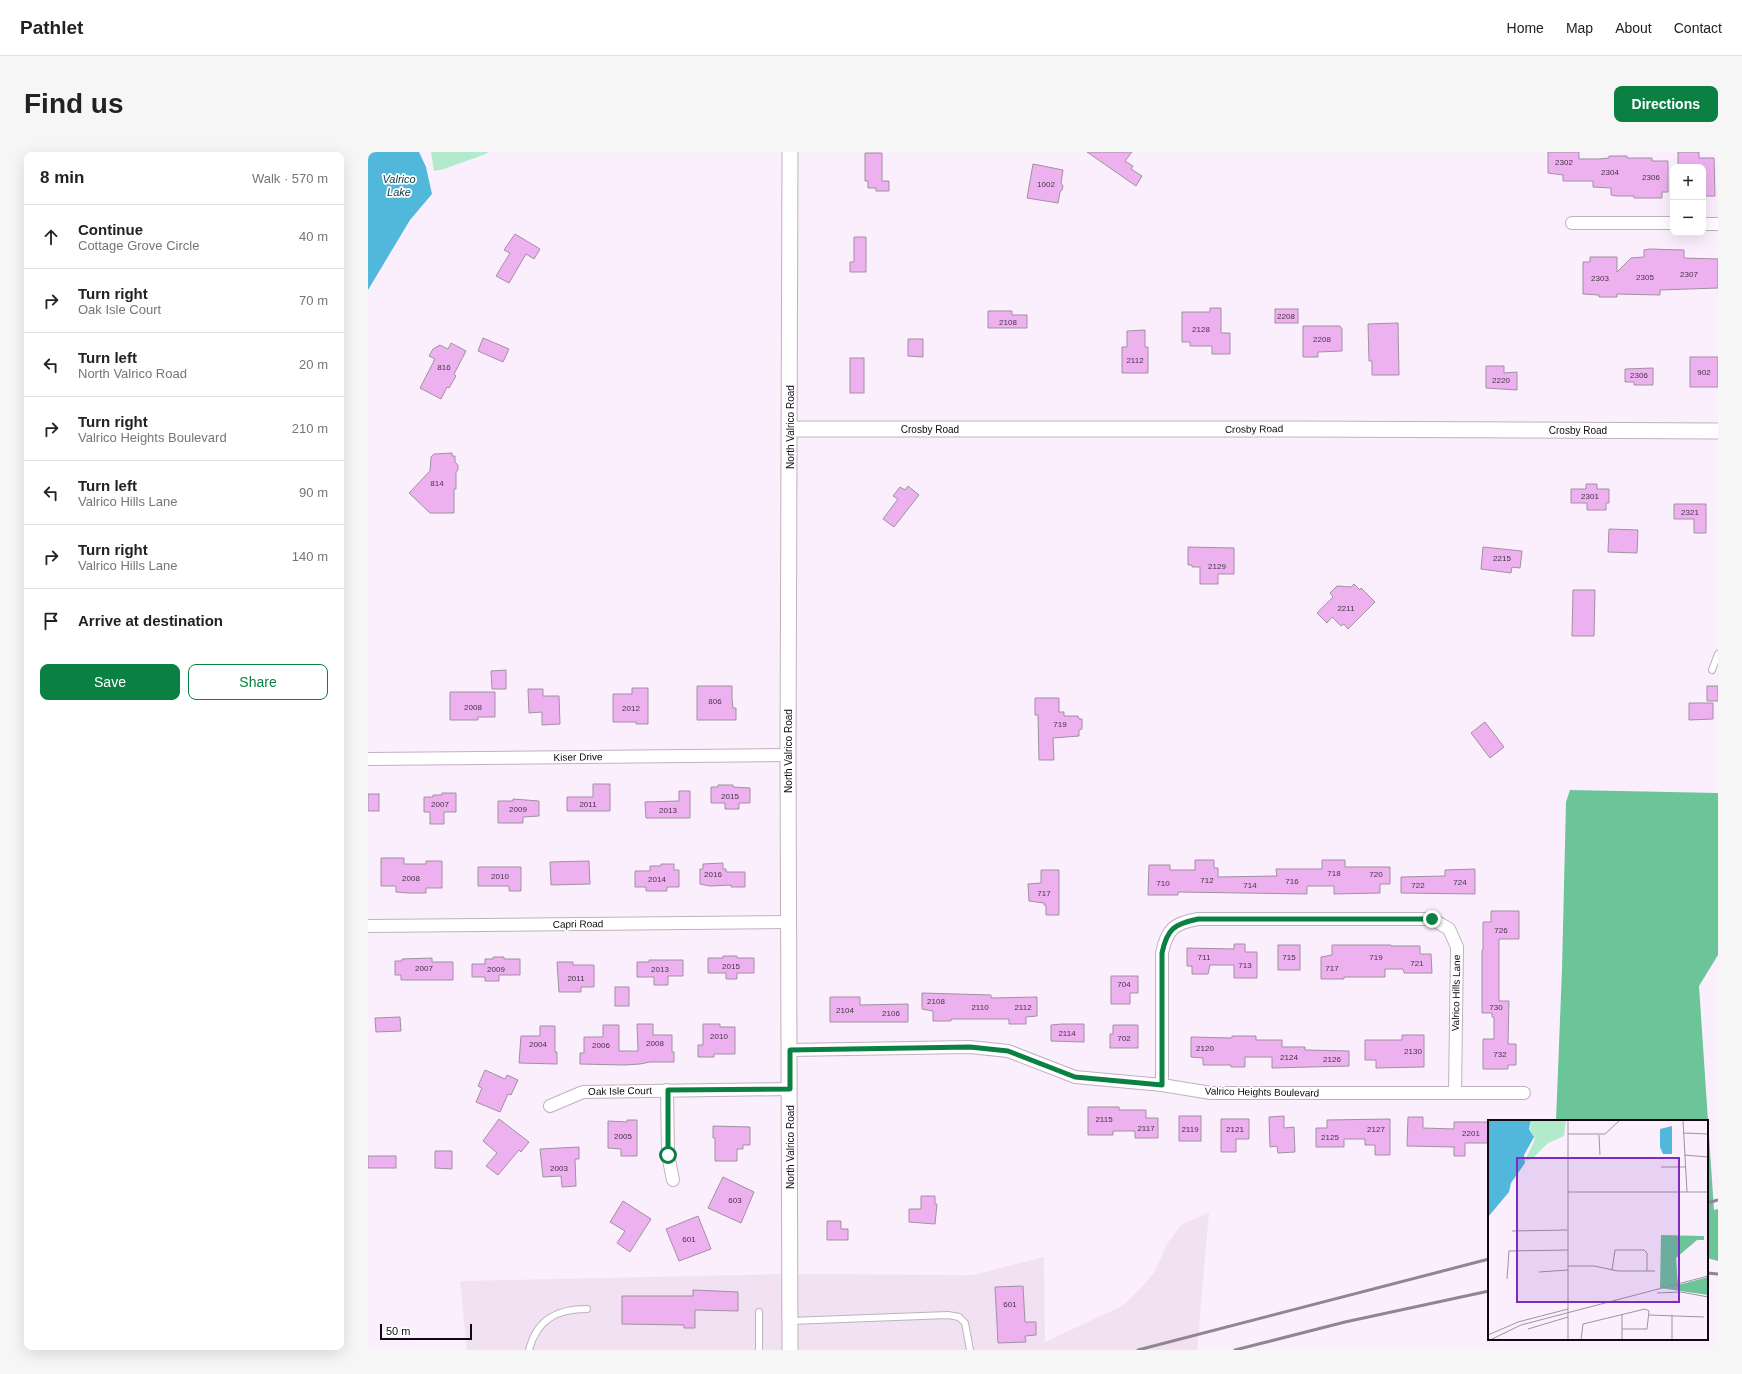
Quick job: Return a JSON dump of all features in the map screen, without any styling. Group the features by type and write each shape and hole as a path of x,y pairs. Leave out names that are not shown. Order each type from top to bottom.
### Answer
{"street":[{"name":"North Valrico Road","path":"790,152 788,755 790,1350"},
{"path":"1572,223 1670,223"},
{"path":"1706,224 1718,224"},
{"name":"Crosby Road","path":"790,429 1718,431"},
{"name":"Kiser Drive","path":"368,759 788,755"},
{"name":"Valrico Hills Lane","path":"1162,1085 1162,953 1165,940 1170,930 1182,922 1198,919 1432,919 1449,929 1457,947 1455,1093"},
{"name":"Capri Road","path":"368,926 788,922"},
{"name":"Valrico Heights Boulevard","path":"790,1050 970,1047 1008,1051 1075,1077 1162,1085 1211,1093 1524,1093"},
{"name":"Oak Isle Court","path":"550,1106 583,1092 790,1089"},
{"path":"668,1090 668,1155 673,1180"}],"lane":[{"path":"1712,670 1718,654"},
{"path":"529,1350 538,1330 549,1318 558,1312 571,1309 587,1309"},
{"path":"759,1312 760,1350"},
{"path":"790,1321 948,1315 959,1317 965,1323 970,1350"}],"shaded area":[{"path":"1209,1212 1197,1350 797,1350 796,1274 973,1275 1044,1257 1045,1342 1122,1306 1154,1273 1167,1244 1181,1225"},
{"path":"784,1274 784,1350 467,1350 460,1281"}],"green space":[{"path":"431,152 488,152 444,169 434,171"},
{"path":"1570,790 1718,793 1718,955 1699,986 1708,1120 1556,1120 1562,969 1566,802"},
{"path":"1708,1120 1714,1210 1718,1209 1718,1261 1708,1258"}],"water":[{"name":"Valrico Lake","path":"368,152 419,152 426,167 432,194 410,220 368,290"}],"building":[{"path":"1087,152 1132,152 1125,161 1133,166 1131,169 1142,176 1136,186"},
{"path":"1548,152 1579,152 1579,159 1599,159 1609,158 1609,156 1627,156 1627,158 1652,158 1652,161 1668,161 1668,192 1662,192 1662,198 1634,198 1634,196 1611,195 1611,188 1593,187 1593,181 1563,181 1563,175 1548,173"},
{"path":"1678,152 1699,152 1699,158 1714,158 1715,196 1706,196 1706,164 1678,164"},
{"path":"865,153 882,153 882,181 889,181 889,191 876,191 876,188 868,188 868,181 865,181"},
{"path":"1033,164 1063,170 1061,183 1063,186 1058,203 1027,198"},
{"path":"515,234 540,249 534,259 526,254 509,283 496,276 510,253 504,250"},
{"path":"854,237 866,237 866,272 850,272 850,262 854,262"},
{"path":"1644,250 1684,250 1684,258 1718,259 1718,288 1660,290 1660,295 1617,294 1617,297 1599,297 1599,295 1583,294 1583,262 1590,262 1590,257 1617,257 1617,272 1631,258 1644,257"},
{"path":"1210,308 1221,308 1221,333 1230,333 1230,354 1212,354 1212,346 1190,346 1190,342 1182,342 1182,312 1210,312"},
{"path":"1275,309 1298,309 1298,323 1275,323"},
{"path":"988,311 1012,311 1012,315 1027,315 1027,328 988,328"},
{"path":"1398,323 1399,375 1372,375 1372,361 1369,361 1368,324"},
{"path":"1303,326 1340,326 1342,329 1342,351 1318,352 1318,357 1303,357"},
{"path":"1145,330 1145,347 1148,347 1148,373 1122,373 1122,347 1127,347 1127,331"},
{"path":"483,338 509,349 503,362 478,351"},
{"path":"908,339 923,339 923,357 908,356"},
{"path":"451,343 466,351 454,374 456,376 449,388 447,387 441,399 420,388 435,359 429,356 433,349 440,345 448,349"},
{"path":"1690,357 1718,357 1718,387 1690,387"},
{"path":"850,358 864,358 864,393 850,393"},
{"path":"1486,366 1504,366 1504,373 1517,372 1517,390 1486,388"},
{"path":"1653,368 1653,385 1634,385 1634,382 1625,382 1625,369"},
{"path":"452,453 452,456 455,456 455,462 458,465 458,470 456,472 456,489 454,489 454,513 430,513 409,493 430,471 431,457 434,454"},
{"path":"1586,484 1597,484 1597,489 1609,489 1609,503 1606,503 1606,510 1587,510 1587,503 1571,503 1571,489 1586,489"},
{"path":"908,486 919,495 894,527 883,519 898,499 893,496 900,487 905,490"},
{"path":"1674,504 1706,504 1706,533 1694,533 1694,519 1674,519"},
{"path":"1609,529 1638,530 1637,553 1608,552"},
{"path":"1188,547 1234,548 1234,574 1218,574 1218,584 1200,584 1200,567 1192,567 1192,565 1188,565"},
{"path":"1483,547 1522,551 1520,568 1512,567 1511,573 1481,569"},
{"path":"1354,584 1360,590 1361,588 1375,602 1348,629 1344,624 1341,626 1332,617 1327,623 1317,613 1333,597 1330,593 1337,586 1351,587"},
{"path":"1573,590 1595,590 1594,636 1572,636"},
{"path":"506,670 506,689 492,689 491,671"},
{"path":"697,686 732,686 733,708 736,708 736,720 697,720"},
{"path":"1707,686 1718,686 1718,701 1707,701"},
{"path":"632,688 648,688 648,724 636,724 636,722 613,722 613,694 632,694"},
{"path":"528,689 543,689 543,696 559,696 560,724 542,725 542,712 529,713"},
{"path":"450,692 495,692 495,717 478,717 478,720 450,720"},
{"path":"1035,698 1059,698 1059,712 1064,712 1064,716 1078,716 1079,719 1082,719 1082,729 1079,730 1079,736 1053,738 1054,760 1039,760 1038,715 1035,715"},
{"path":"1689,703 1713,703 1713,719 1689,720"},
{"path":"1485,722 1504,747 1490,758 1471,733"},
{"path":"593,784 610,784 610,811 567,811 567,797 593,797"},
{"path":"718,785 733,785 733,787 750,788 750,803 739,803 739,809 725,809 725,803 711,803 711,787 718,787"},
{"path":"679,791 690,791 690,818 646,818 645,802 679,801"},
{"path":"442,793 456,793 456,812 444,812 444,824 430,824 430,812 424,812 424,797 442,795"},
{"path":"368,794 379,794 379,811 368,811"},
{"path":"513,799 539,801 539,816 523,817 523,823 498,823 498,801 513,801"},
{"path":"381,858 404,858 404,864 426,864 426,861 442,861 442,888 426,888 426,893 408,893 396,892 396,886 381,886"},
{"path":"1195,860 1214,860 1214,868 1218,868 1218,877 1277,876 1276,869 1322,869 1322,860 1345,860 1345,867 1390,867 1390,884 1380,884 1380,893 1334,894 1334,886 1307,886 1307,894 1178,892 1178,895 1148,895 1149,865 1170,865 1170,870 1195,870"},
{"path":"589,861 590,884 551,885 550,862"},
{"path":"723,863 723,869 726,869 726,872 745,872 745,887 731,887 731,885 710,886 700,884 700,869 703,869 703,864"},
{"path":"661,864 674,864 674,870 679,870 679,887 667,887 667,891 646,891 646,887 635,887 635,871 650,871 650,866 661,866"},
{"path":"478,867 521,867 521,891 509,891 509,886 478,886"},
{"path":"1475,869 1475,894 1401,893 1401,877 1445,876 1445,870"},
{"path":"1041,870 1059,870 1059,915 1046,915 1046,905 1044,905 1044,903 1029,901 1028,884 1041,883"},
{"path":"1491,911 1519,911 1519,939 1499,939 1499,1001 1509,1001 1508,1044 1516,1044 1516,1065 1508,1065 1508,1069 1483,1069 1483,1039 1494,1039 1494,1017 1492,1017 1492,1013 1482,1013 1483,922 1491,922"},
{"path":"1234,944 1245,944 1245,952 1257,952 1257,978 1234,978 1234,965 1210,965 1208,974 1192,974 1192,966 1187,966 1187,948 1234,949"},
{"path":"1278,945 1300,945 1300,970 1278,970"},
{"path":"1332,945 1420,946 1420,954 1431,954 1432,973 1404,973 1403,969 1385,969 1385,977 1344,977 1344,979 1321,979 1321,957 1332,955"},
{"path":"723,956 754,958 754,973 737,973 737,979 726,979 726,973 708,973 708,958 723,958"},
{"path":"493,957 520,959 520,975 499,975 499,981 485,981 485,977 472,977 472,964 485,964 485,959 493,959"},
{"path":"432,958 432,962 453,962 453,980 401,980 401,975 395,975 395,961 402,961 402,959"},
{"path":"649,960 683,960 683,976 668,976 668,985 654,985 654,977 637,977 637,962 649,962"},
{"path":"557,962 573,962 573,965 594,965 594,987 581,987 581,992 559,992"},
{"path":"1111,976 1138,976 1138,993 1130,993 1130,1004 1111,1004"},
{"path":"615,987 629,987 629,1006 615,1006"},
{"path":"922,993 991,995 991,998 1037,997 1037,1016 1026,1017 1026,1024 1009,1024 1009,1019 951,1019 951,1021 933,1021 933,1011 922,1009"},
{"path":"830,997 860,997 860,1005 908,1004 908,1022 830,1022"},
{"path":"400,1017 401,1031 376,1032 375,1018"},
{"path":"637,1024 653,1024 653,1035 672,1035 672,1052 674,1052 674,1062 650,1062 624,1065 580,1064 580,1053 584,1053 584,1037 603,1037 603,1025 619,1025 619,1051 638,1051"},
{"path":"703,1024 720,1024 720,1027 735,1027 735,1054 714,1054 714,1057 698,1057 698,1045 703,1045"},
{"path":"1084,1024 1084,1042 1051,1041 1051,1025"},
{"path":"1113,1025 1138,1025 1138,1048 1110,1048 1110,1034 1113,1034"},
{"path":"540,1026 555,1026 555,1052 557,1052 557,1064 519,1063 521,1036 540,1036"},
{"path":"1402,1035 1424,1035 1424,1067 1376,1068 1376,1060 1365,1060 1365,1040 1402,1040"},
{"path":"1232,1036 1256,1036 1256,1040 1282,1040 1282,1047 1305,1047 1305,1050 1349,1051 1349,1066 1272,1068 1272,1057 1245,1057 1245,1067 1231,1067 1231,1065 1203,1065 1203,1058 1191,1057 1191,1037 1232,1038"},
{"path":"485,1070 505,1079 507,1075 518,1080 511,1095 508,1094 500,1112 476,1102 482,1088 478,1086"},
{"path":"1088,1107 1119,1107 1119,1110 1146,1110 1146,1118 1158,1118 1158,1138 1135,1138 1135,1131 1113,1131 1113,1135 1088,1135"},
{"path":"1179,1116 1201,1116 1201,1141 1179,1141"},
{"path":"1284,1116 1284,1128 1294,1127 1295,1152 1278,1153 1277,1146 1270,1147 1269,1117"},
{"path":"1408,1117 1423,1117 1423,1128 1454,1129 1454,1122 1488,1122 1488,1143 1465,1143 1465,1156 1454,1156 1454,1147 1407,1146"},
{"path":"499,1119 529,1142 521,1152 519,1150 498,1175 486,1166 497,1153 483,1141"},
{"path":"1221,1119 1249,1119 1249,1139 1236,1139 1236,1152 1221,1152"},
{"path":"1390,1119 1390,1155 1375,1155 1375,1145 1365,1145 1365,1139 1344,1139 1344,1147 1316,1147 1316,1128 1327,1128 1327,1120"},
{"path":"627,1120 637,1120 637,1156 621,1156 621,1149 608,1148 608,1121 627,1122"},
{"path":"713,1126 750,1127 750,1145 743,1145 743,1149 737,1149 737,1161 715,1161 715,1138 713,1138"},
{"path":"579,1147 579,1159 575,1159 576,1186 562,1187 561,1176 543,1177 540,1149"},
{"path":"435,1151 452,1151 452,1169 435,1168"},
{"path":"368,1156 396,1156 396,1168 368,1168"},
{"path":"723,1177 754,1192 741,1223 708,1208"},
{"path":"921,1196 935,1196 935,1204 937,1204 935,1224 909,1222 909,1209 921,1209"},
{"path":"623,1201 651,1219 630,1252 617,1243 625,1231 610,1222"},
{"path":"698,1216 711,1249 679,1261 666,1229"},
{"path":"827,1221 841,1221 841,1229 848,1229 848,1240 827,1240"},
{"path":"1023,1286 1025,1322 1036,1322 1036,1335 1025,1336 1026,1342 998,1343 995,1287"},
{"path":"693,1290 738,1292 738,1311 695,1310 695,1328 684,1328 684,1325 622,1324 622,1296 693,1296"}],"railway":[{"path":"1708,1203 1718,1200"},
{"path":"1138,1350 1488,1259"},
{"path":"1708,1273 1718,1274"},
{"path":"1235,1350 1345,1322 1488,1291"}],"route":[{"path":"668,1155 668,1090 790,1089 790,1050 970,1047 1008,1051 1075,1077 1162,1085 1162,953 1165,940 1170,930 1182,922 1198,919 1432,919"}]}
